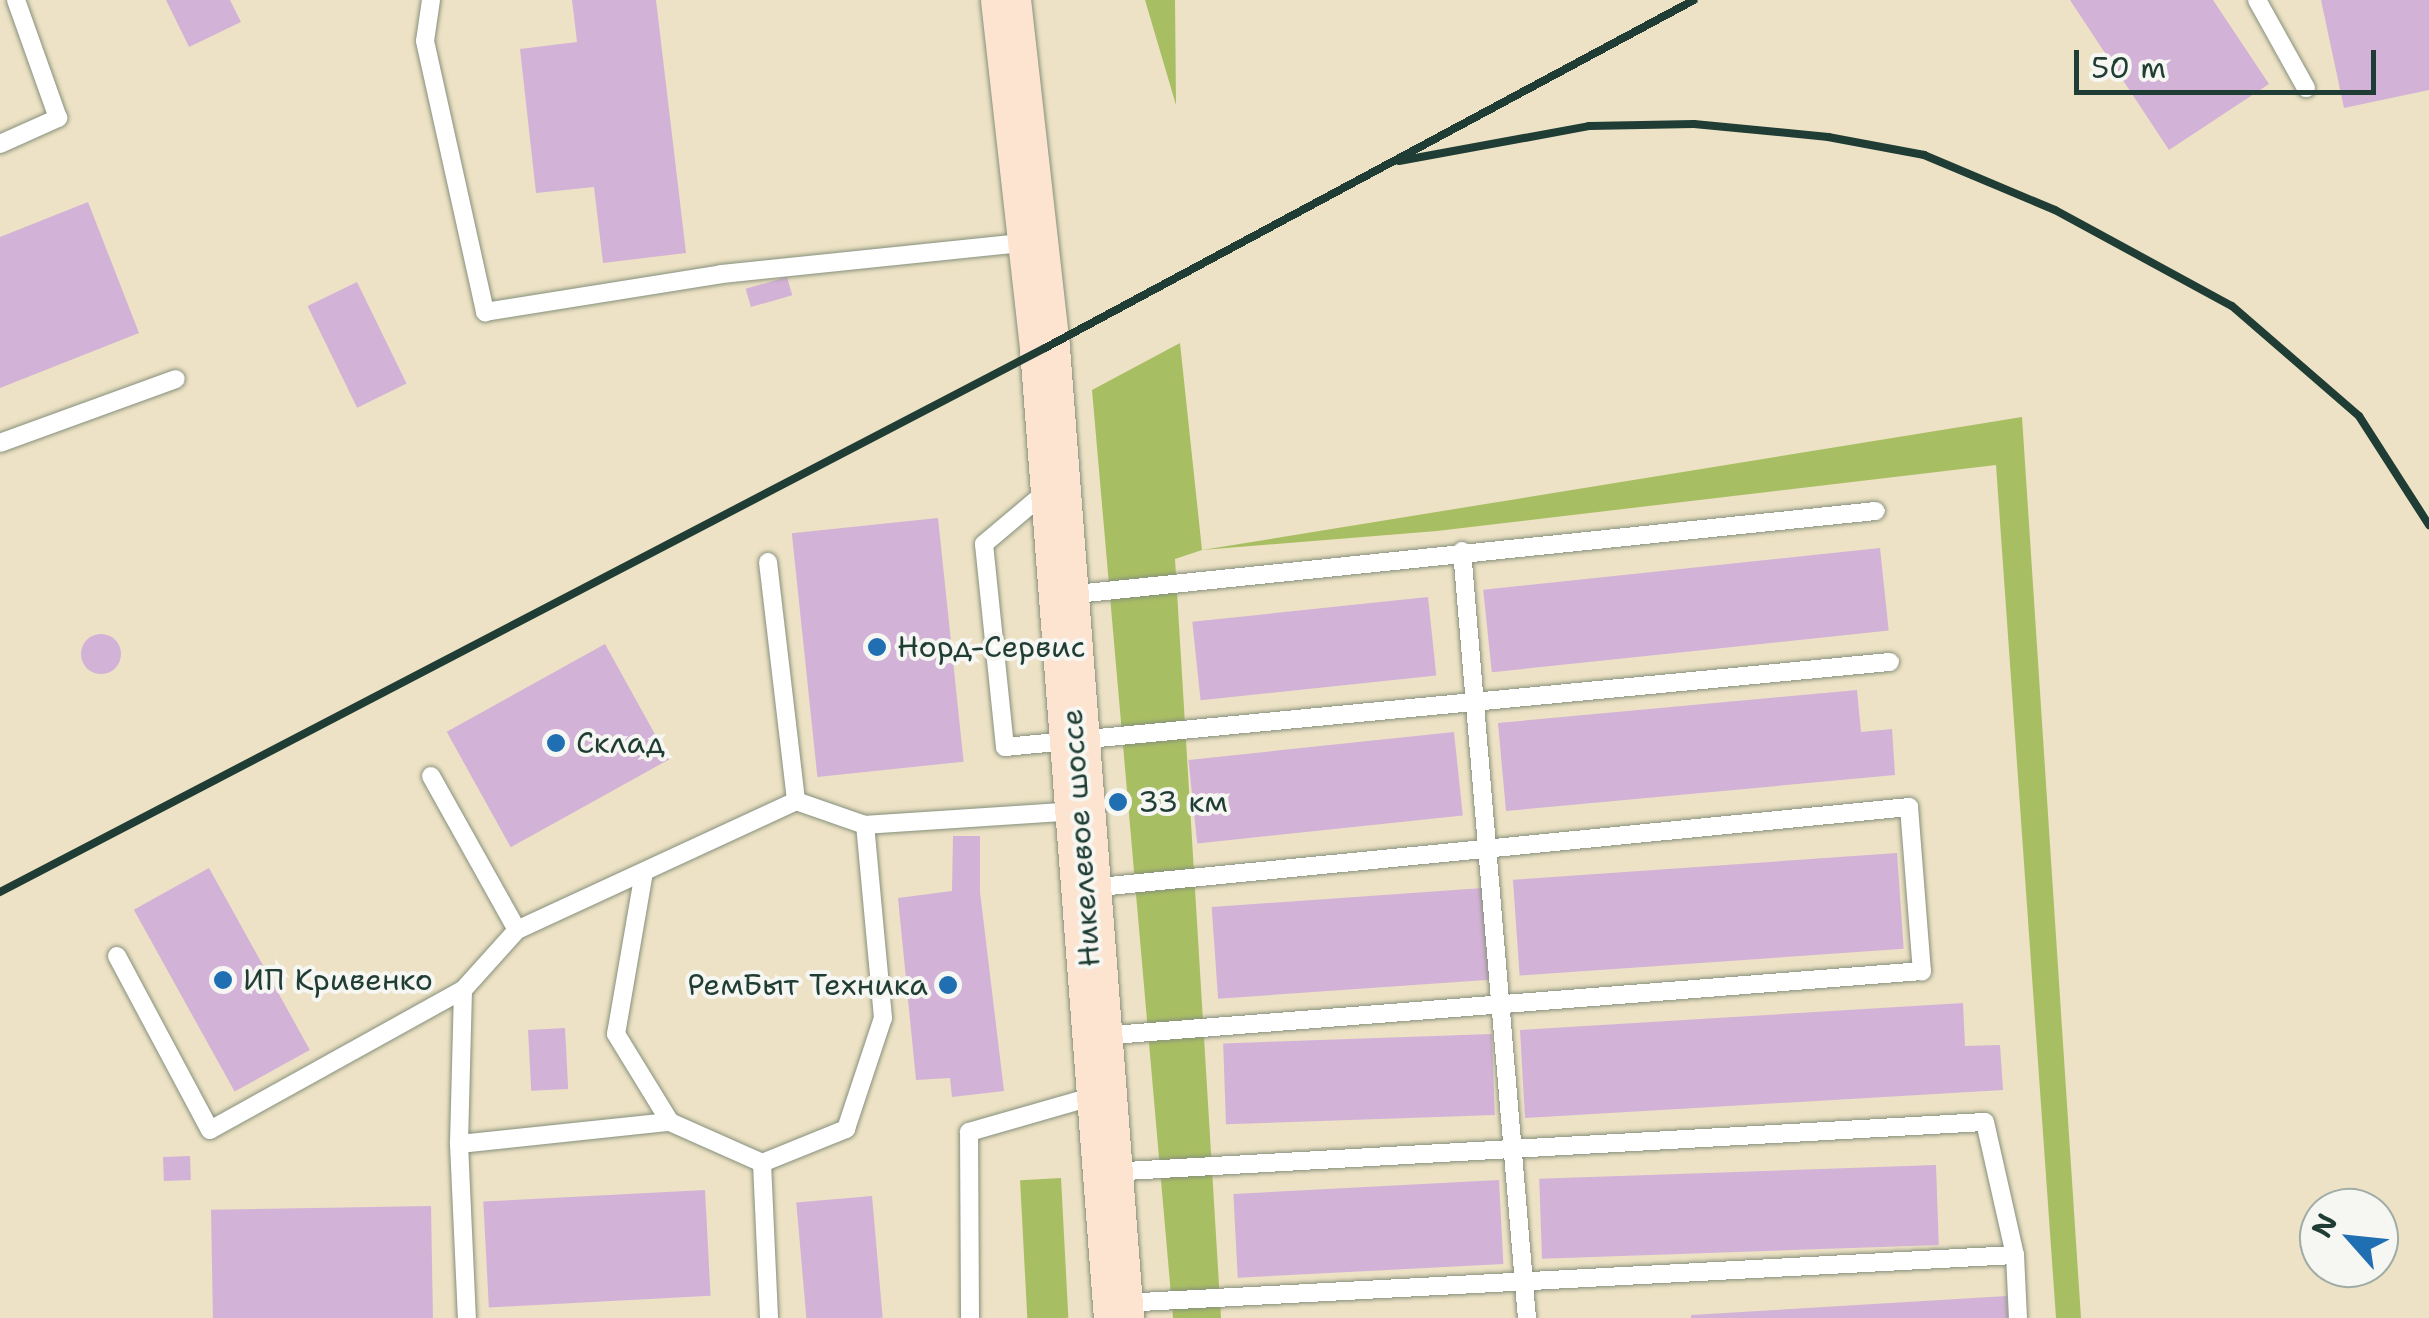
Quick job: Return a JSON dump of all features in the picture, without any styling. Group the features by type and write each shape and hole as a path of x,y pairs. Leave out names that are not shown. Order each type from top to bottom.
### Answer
{"main road":[{"name":"Никелевое шоссе","path":"1006,0 1056,484 1061,596 1119,1316"}],"lane":[{"path":"0,144 58,118 16,0"},
{"path":"431,0 426,41 485,312 721,274 1030,242"},
{"path":"2257,0 2306,88"},
{"path":"0,443 176,380"},
{"path":"1056,484 984,544 1006,748 1890,662"},
{"path":"1061,596 1462,551 1876,511"},
{"path":"1462,551 1527,1318"},
{"path":"768,562 796,801"},
{"path":"431,776 518,930"},
{"path":"117,956 210,1130 463,990 518,930 796,801 865,825 1078,811"},
{"path":"1084,889 1909,807 1922,972 1097,1036"},
{"path":"459,1144 670,1122 762,1163 846,1129 883,1018 865,825"},
{"path":"644,872 616,1034 670,1122"},
{"path":"463,990 459,1144 467,1318"},
{"path":"970,1318 969,1132 1103,1094"},
{"path":"1109,1172 1985,1122 2015,1255 2018,1318"},
{"path":"762,1163 769,1318"},
{"path":"1119,1316 1141,1302 2015,1255"}],"green space":[{"path":"1145,0 1175,0 1176,105"},
{"path":"1180,343 1202,550 1175,559 1221,1318 1173,1318 1092,390"},
{"path":"2022,417 2081,1318 2056,1318 1996,465 1437,531 1202,550"},
{"path":"1061,1178 1068,1318 1027,1318 1020,1180"}],"building":[{"path":"166,0 230,0 241,22 189,47"},
{"path":"572,0 656,0 686,253 603,263 594,187 536,193 520,49 577,42"},
{"path":"2070,0 2213,0 2269,84 2169,150"},
{"path":"2321,0 2429,0 2429,90 2344,108"},
{"path":"88,202 139,333 0,388 0,237"},
{"path":"787,277 792,295 751,307 746,289"},
{"path":"357,282 407,384 357,408 308,306"},
{"name":"Норд-Сервис","path":"938,518 964,762 817,777 792,533"},
{"path":"1880,548 1889,631 1492,672 1483,590"},
{"path":"1428,597 1436,676 1201,700 1192,622"},
{"path":"101,634 115,640 121,654 115,668 101,674 87,668 81,654 87,640"},
{"name":"Склад","path":"605,644 669,759 511,847 447,732"},
{"path":"1857,690 1861,732 1892,729 1895,775 1506,811 1498,723"},
{"path":"1454,732 1463,816 1197,843 1188,760"},
{"name":"РемБыт Техника","path":"953,836 980,836 980,892 1004,1091 952,1097 950,1078 916,1080 898,898 952,891"},
{"path":"1897,853 1904,949 1520,976 1513,880"},
{"name":"ИП Кривенко","path":"209,868 310,1050 235,1092 134,910"},
{"path":"1483,888 1489,980 1218,999 1212,907"},
{"path":"1963,1003 1965,1046 2000,1045 2003,1090 1525,1118 1520,1030"},
{"path":"565,1028 568,1089 531,1091 528,1030"},
{"path":"1492,1034 1495,1115 1226,1124 1223,1043"},
{"path":"190,1156 191,1180 164,1181 163,1157"},
{"path":"1936,1165 1939,1245 1542,1259 1539,1179"},
{"path":"1499,1180 1503,1264 1238,1278 1233,1194"},
{"path":"705,1190 711,1296 489,1307 483,1202"},
{"path":"872,1196 883,1318 806,1318 796,1203"},
{"path":"431,1206 433,1318 213,1318 211,1210"},
{"path":"2007,1296 2008,1318 1691,1318 1691,1315"}],"railway":[{"path":"0,892 1045,348 1694,0"},
{"path":"1399,161 1589,126 1694,124 1828,137 1924,155 2055,210 2232,306 2359,416 2429,525"}],"place":[{"name":"Норд-Сервис","path":"877,647"},
{"name":"Склад","path":"556,743"},
{"name":"33 км","path":"1118,802"},
{"name":"ИП Кривенко","path":"223,980"},
{"name":"РемБыт Техника","path":"948,985"}]}
